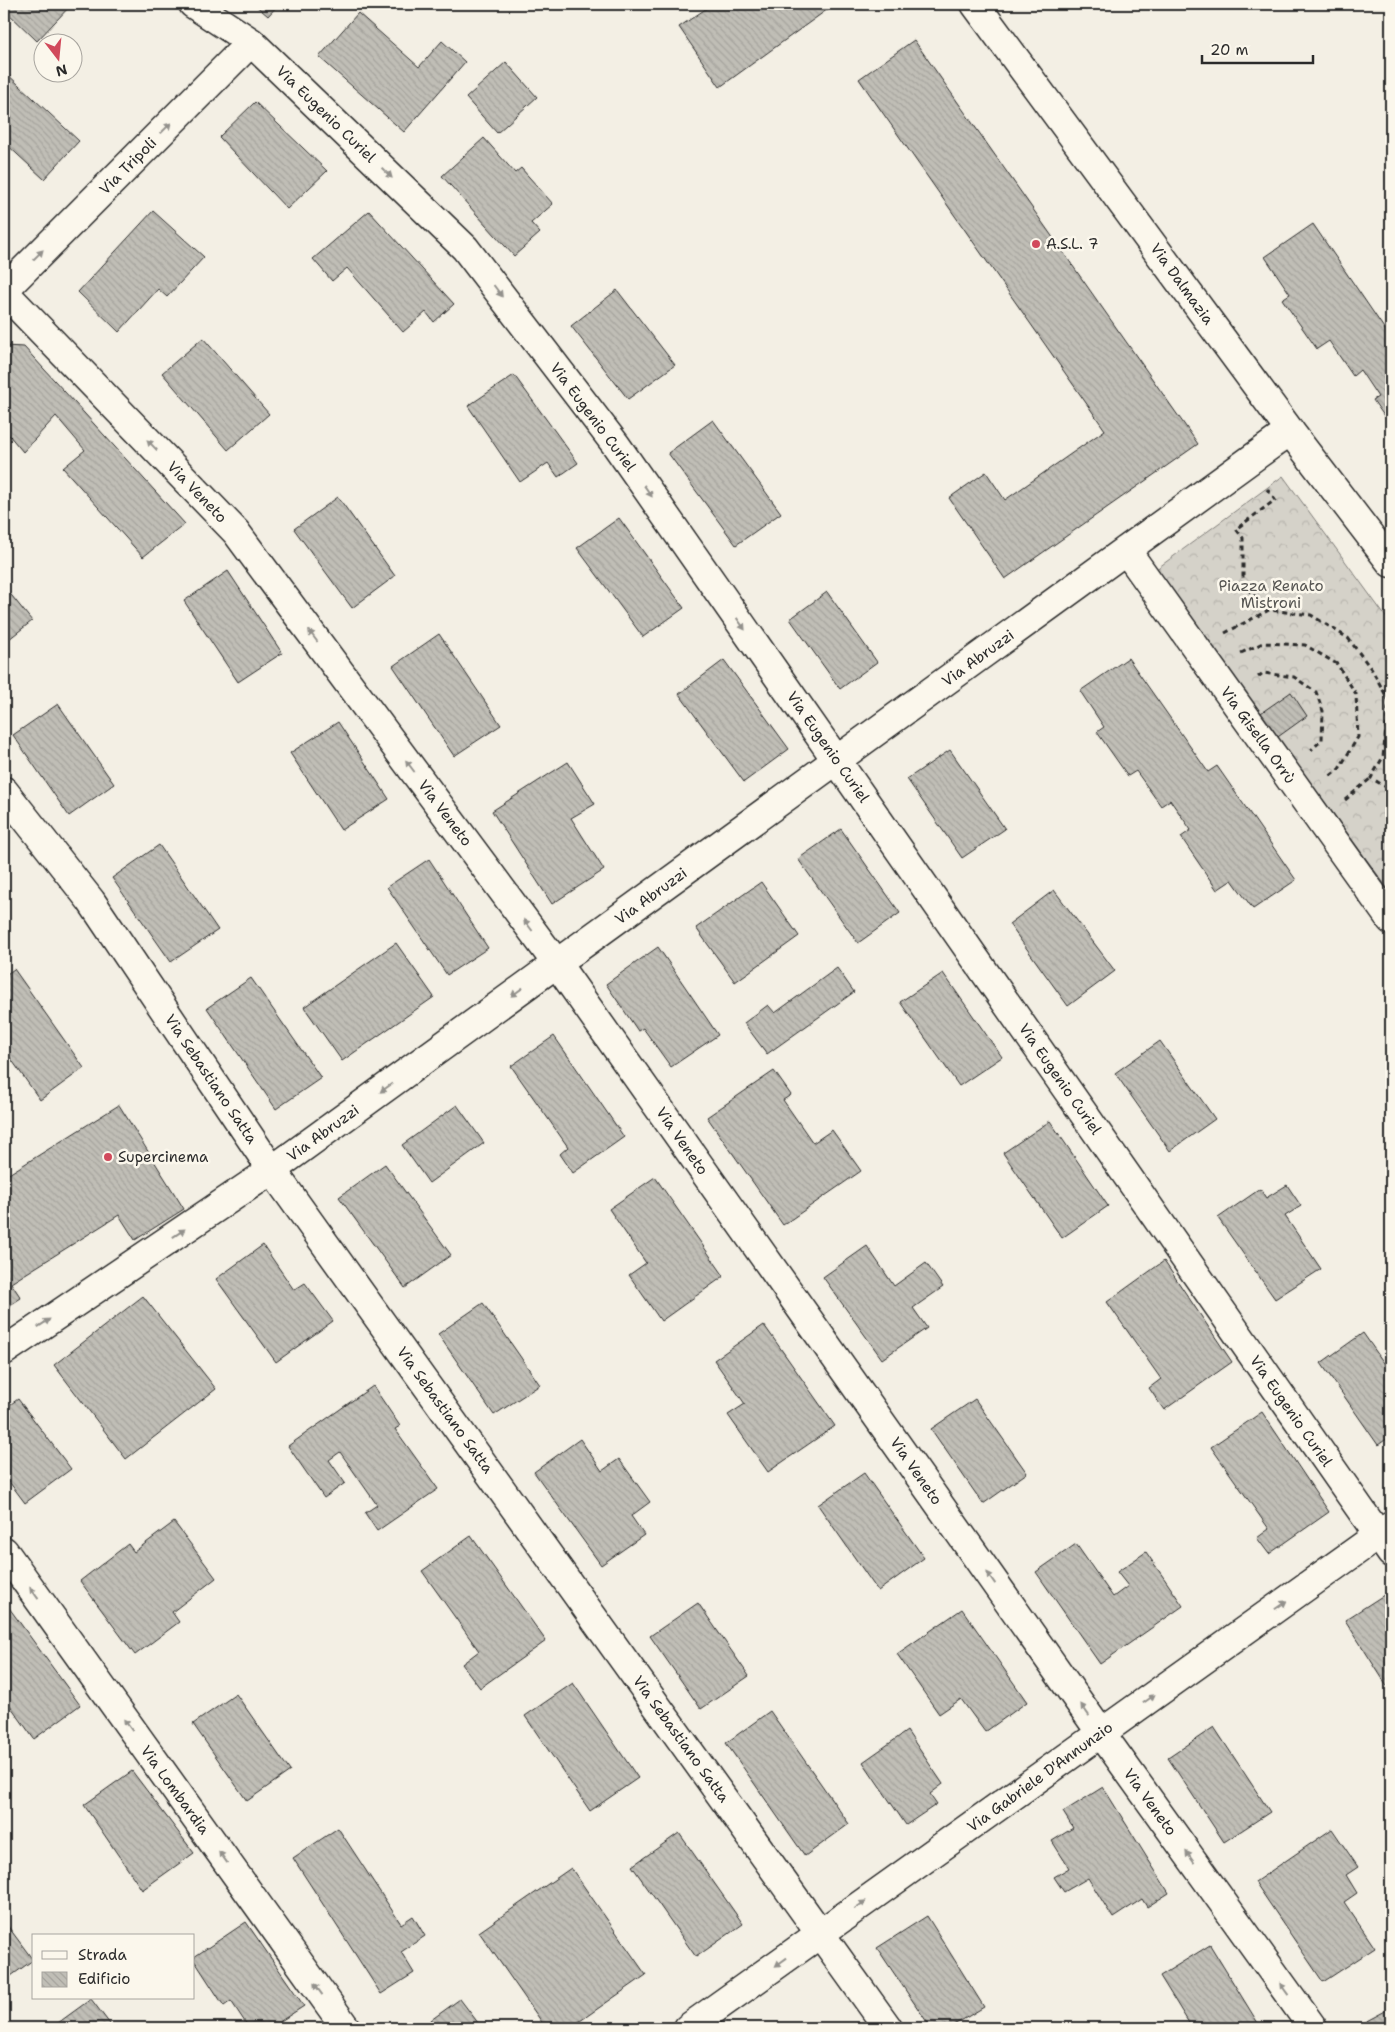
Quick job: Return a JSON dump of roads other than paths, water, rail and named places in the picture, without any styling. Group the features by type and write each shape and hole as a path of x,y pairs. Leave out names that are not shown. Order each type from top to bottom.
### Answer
{"street":[{"name":"Via Eugenio Curiel","path":"193,4 251,42 465,248 616,445 1387,1538"},
{"name":"Via Dalmazia","path":"975,4 1290,431 1391,563"},
{"name":"Via Tripoli","path":"4,291 251,42"},
{"name":"Via Veneto","path":"4,291 236,532 557,964 1101,1733 1313,2028"},
{"name":"Via Abruzzi","path":"4,1351 272,1170 838,761 1290,431"},
{"name":"Via Gisella Orrù","path":"1126,550 1391,920"},
{"name":"Via Sebastiano Satta","path":"4,791 91,901 272,1170 888,2028"},
{"name":"Via Gabriele D'Annunzio","path":"688,2028 1101,1733 1387,1538"},
{"name":"Via Lombardia","path":"4,1551 346,2028"}],"place":[{"name":"A.S.L. 7","path":"1036,244"},
{"name":"Supercinema","path":"108,1157"}],"park label":[{"name":"Piazza Renato Mistroni","path":"1271,594"}]}
